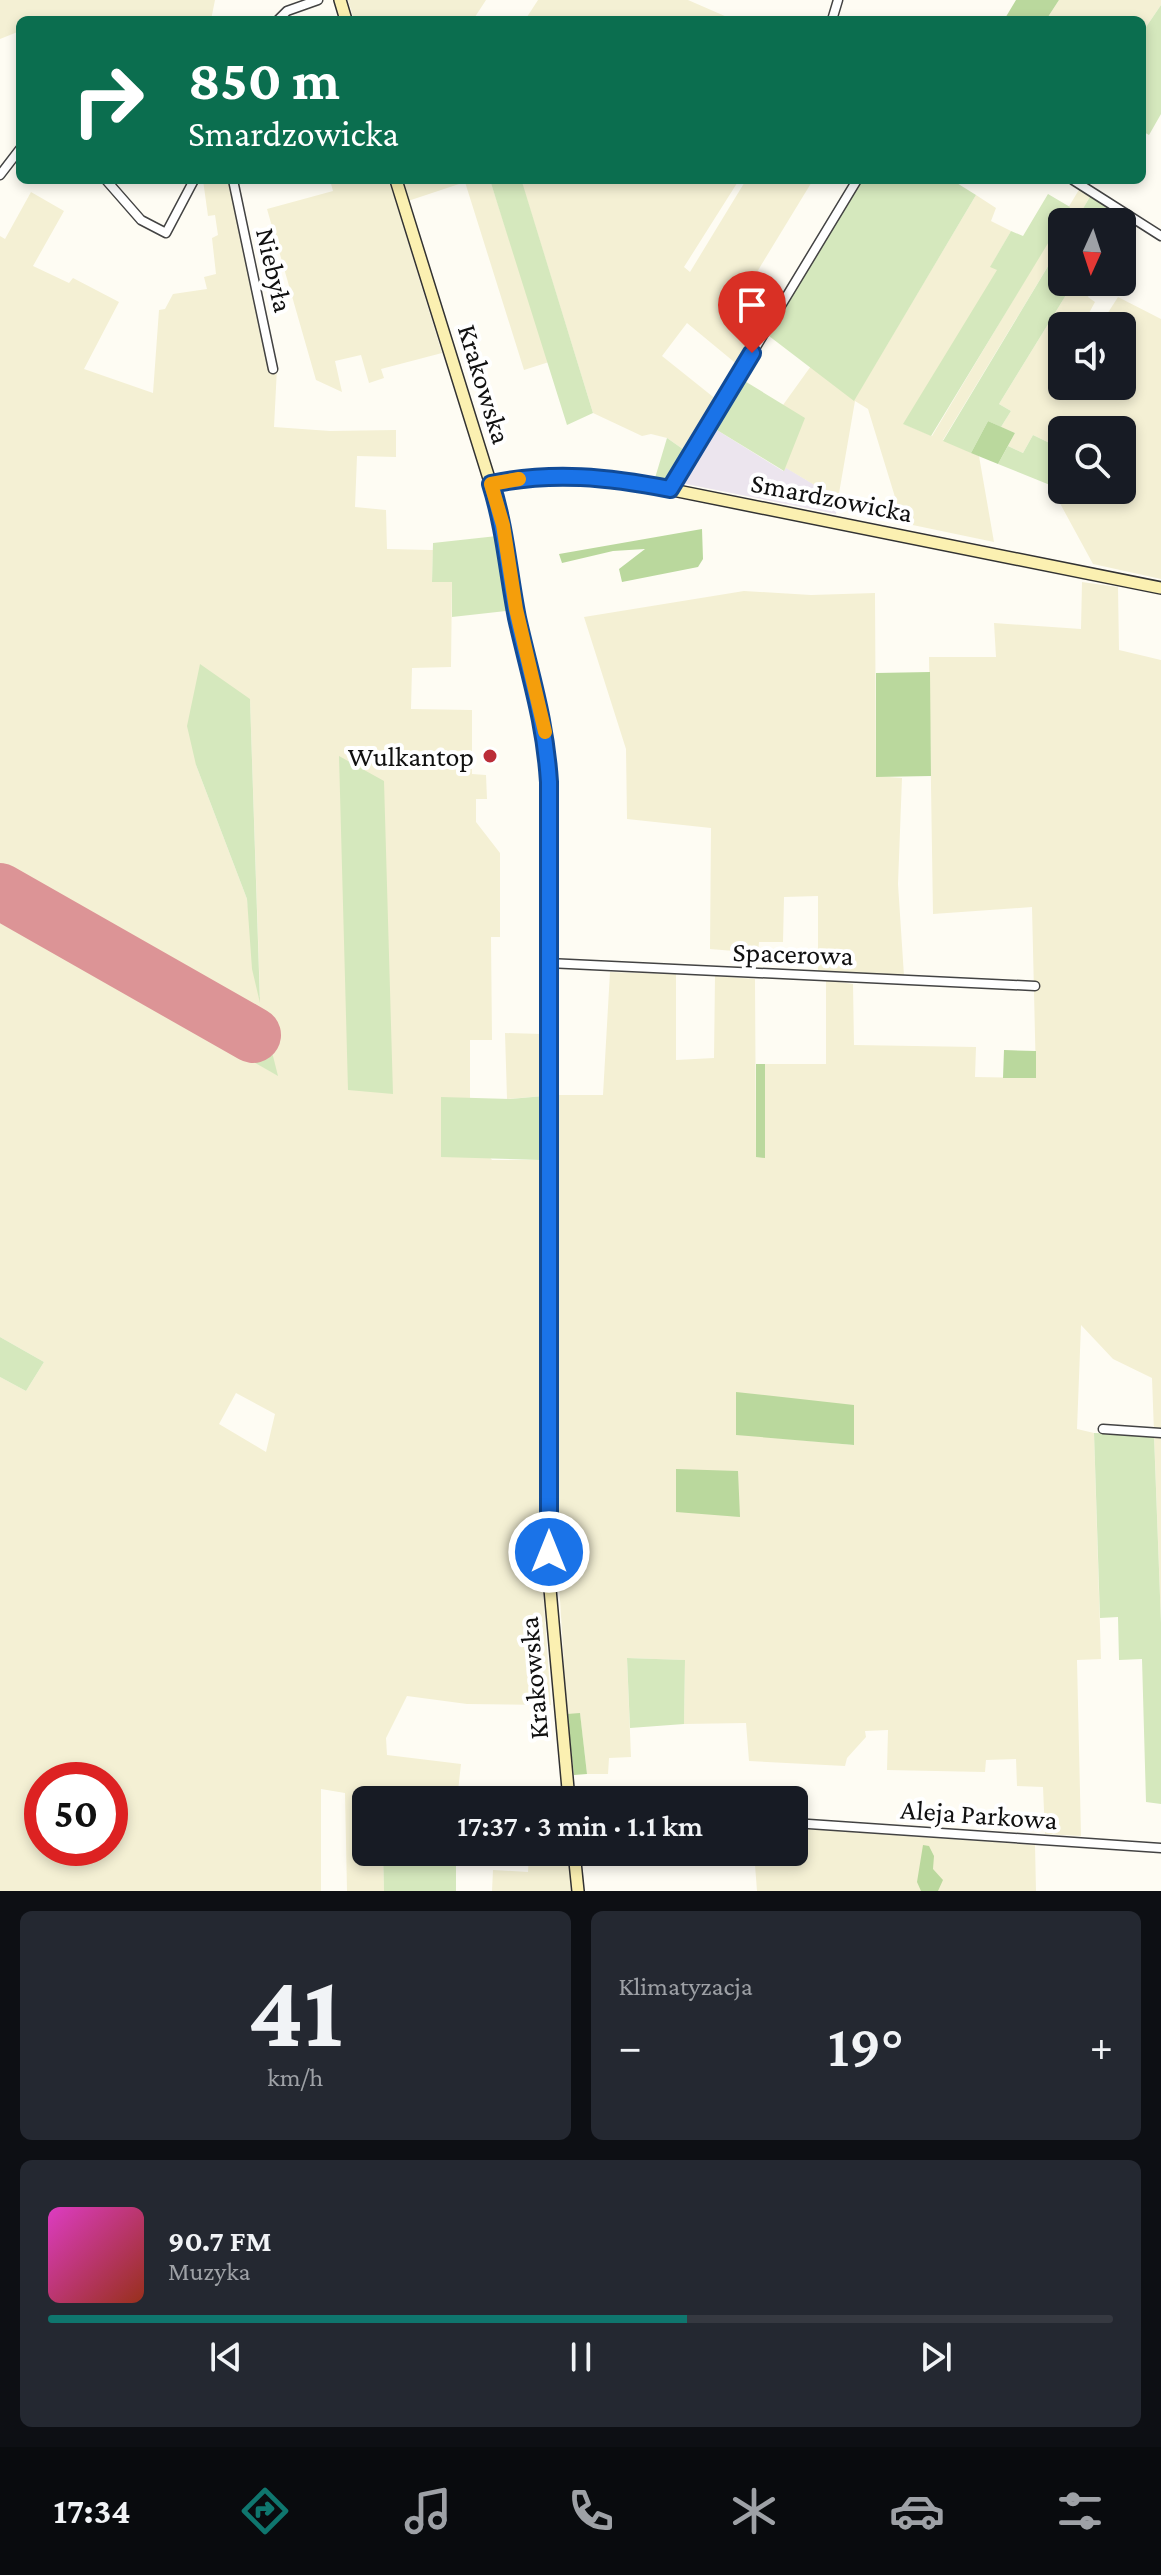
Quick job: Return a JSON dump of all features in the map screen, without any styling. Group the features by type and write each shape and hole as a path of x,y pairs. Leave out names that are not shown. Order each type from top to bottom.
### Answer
{"main road":[{"name":"Krakowska","path":"397,184 505,535 519,625 544,724 549,782 549,1578 568,1786"},
{"name":"Smardzowicka","path":"491,484 538,477 584,476 670,489 1161,588"},
{"path":"575,1866 578,1891"}],"street":[{"path":"282,16 287,11 318,0"},
{"path":"0,175 16,154"},
{"path":"110,184 141,220 166,233 192,184"},
{"name":"Niebyła","path":"234,184 273,369"},
{"path":"670,489 855,184"},
{"path":"1079,184 1161,236"},
{"name":"Spacerowa","path":"548,963 1035,986"},
{"path":"1103,1429 1161,1433"},
{"name":"Aleja Parkowa","path":"808,1824 1161,1848"}],"shaded area":[{"path":"0,0 215,0 212,16 16,16 16,33 0,39"},
{"path":"348,0 486,0 476,16 353,16"},
{"path":"538,0 688,0 725,16 528,16"},
{"path":"1059,0 1161,0 1161,5 1146,27 1146,16 1049,16"},
{"path":"204,184 231,184 271,367 277,368 274,427 330,431 396,430 396,457 357,456 355,507 386,510 387,549 433,550 432,582 452,581 451,667 412,668 411,709 472,710 472,774 486,775 487,799 476,799 476,822 500,853 500,937 491,937 492,1040 470,1040 470,1098 441,1098 492,1160 540,1160 543,1589 551,1705 467,1704 407,1696 386,1738 387,1755 461,1764 459,1786 352,1786 352,1866 383,1866 384,1891 347,1891 345,1793 321,1789 321,1891 0,1891 0,1377 26,1391 44,1362 0,1337 0,916 277,1075 263,1016 0,865 0,236 5,239 31,192 64,211 33,266 69,283 73,278 119,302 84,369 153,393 159,310 165,309 173,294 207,289 204,277 216,274 212,238 218,235 215,215 208,216","holes":["250,699 259,997 247,899 196,765","236,1393 275,1414 266,1452 219,1424"]},
{"path":"331,184 390,184 442,353 381,369 384,378 369,383 361,355 335,361 342,392 316,380 267,209 333,191"},
{"path":"403,184 459,184 408,201"},
{"path":"466,184 491,184 549,362 524,370"},
{"path":"522,184 736,184 684,267 690,272 744,184 811,184 735,308 762,331 739,366 687,323 662,356 717,400 687,452 667,438 651,434 642,436 593,413"},
{"path":"1080,188 1091,195 1083,208 1068,208"},
{"path":"976,195 996,208 991,221 1011,231 991,266 998,270 904,424 932,436 1048,242 1048,266 943,440 979,456 994,542 903,523 868,409 855,401 838,499 786,468 784,471 783,405 811,366 854,400"},
{"path":"1065,296 1088,296 1095,302 1090,312 1056,312"},
{"path":"1118,297 1161,319 1161,579 1093,564 1060,504 1136,504 1136,416 1048,416 1048,442 1033,435 1023,453 1008,446 1015,433 1001,427 1011,411 999,404 1048,324 1048,400 1136,400 1136,312 1108,312"},
{"path":"712,427 783,471 785,467 838,499 836,514 681,483"},
{"path":"1082,582 1118,587 1119,650 1161,660 1161,1623 1152,1378 1113,1359 1081,1325 1077,1429 1094,1433 1101,1659 1077,1660 1081,1836 1045,1834 1043,1787 1017,1786 1016,1759 986,1760 985,1772 887,1770 888,1730 865,1731 866,1737 847,1758 845,1766 749,1761 746,1723 684,1724 685,1660 627,1658 631,1757 609,1758 608,1774 587,1774 580,1714 567,1714 559,1583 554,1095 603,1095 610,972 676,974 676,1060 714,1058 715,976 755,979 756,1157 765,1157 765,1064 826,1064 826,980 853,984 854,1045 976,1047 975,1077 1036,1078 1032,907 933,914 929,657 996,657 994,623 1081,629","holes":["853,1405 853,1445 736,1434"]},
{"path":"744,591 811,595 875,593 876,776 902,778 898,884 904,976 818,972 818,896 784,897 783,942 759,942 758,953 710,949 711,828 627,819 626,749 584,617"},
{"path":"505,1033 542,1034 544,1096 507,1099"},
{"path":"808,1829 1035,1845 1036,1891 757,1891 755,1866 808,1866"},
{"path":"528,1866 569,1866 571,1891 492,1891 493,1870 528,1872"}],"green space":[{"path":"1016,0 1059,0 1049,16 1006,16"},
{"path":"1161,5 1161,114 1149,135 1146,133 1146,27"},
{"path":"491,184 523,185 593,413 567,425"},
{"path":"859,184 958,184 976,195 854,401 769,336"},
{"path":"1048,194 1070,207 1048,208 1048,243 931,436 903,424 997,270 990,267 1011,231 1023,236"},
{"path":"1091,195 1111,208 1083,208"},
{"path":"1048,266 1048,296 1065,296 1056,312 1048,312 1048,324 999,404 1011,411 1001,427 988,421 971,453 943,441"},
{"path":"743,380 805,418 784,471 712,427"},
{"path":"988,421 1015,433 998,464 971,453"},
{"path":"1033,435 1048,442 1048,484 998,464 1008,446 1023,453"},
{"path":"667,438 687,452 671,481 655,478"},
{"path":"702,529 703,559 698,567 622,582 619,569 645,549 613,551 562,563 559,554"},
{"path":"497,536 506,611 452,617 452,582 432,582 433,543"},
{"path":"200,664 250,699 260,1003 252,969 247,899 196,765 187,726"},
{"path":"930,672 931,776 876,777 876,673"},
{"path":"339,756 384,781 393,1094 348,1090"},
{"path":"0,865 263,1016 278,1076 0,916"},
{"path":"1004,1050 1036,1051 1036,1078 1003,1078"},
{"path":"756,1064 765,1064 765,1158 756,1157"},
{"path":"544,1096 540,1160 441,1157 441,1097 510,1099"},
{"path":"0,1337 44,1362 26,1391 0,1377"},
{"path":"736,1392 854,1405 854,1445 736,1435"},
{"path":"1094,1433 1154,1435 1161,1623 1161,1804 1146,1802 1142,1659 1119,1660 1118,1617 1100,1618"},
{"path":"676,1469 738,1471 740,1517 676,1512"},
{"path":"627,1658 685,1660 684,1724 630,1728"},
{"path":"580,1713 587,1774 574,1775 567,1714"},
{"path":"923,1845 929,1846 934,1856 933,1869 943,1880 938,1891 921,1891 917,1882"},
{"path":"383,1866 456,1866 456,1891 384,1891"}],"runway":[{"path":"0,891 253,1035"}],"slow traffic":[{"path":"519,479 491,484 503,525 513,596 545,732"}],"place":[{"name":"Wulkantop","path":"490,756"}],"route":[{"path":"549,1552 549,782 544,724 519,625 505,535 491,484 538,477 584,476 670,489 752,353"}]}
